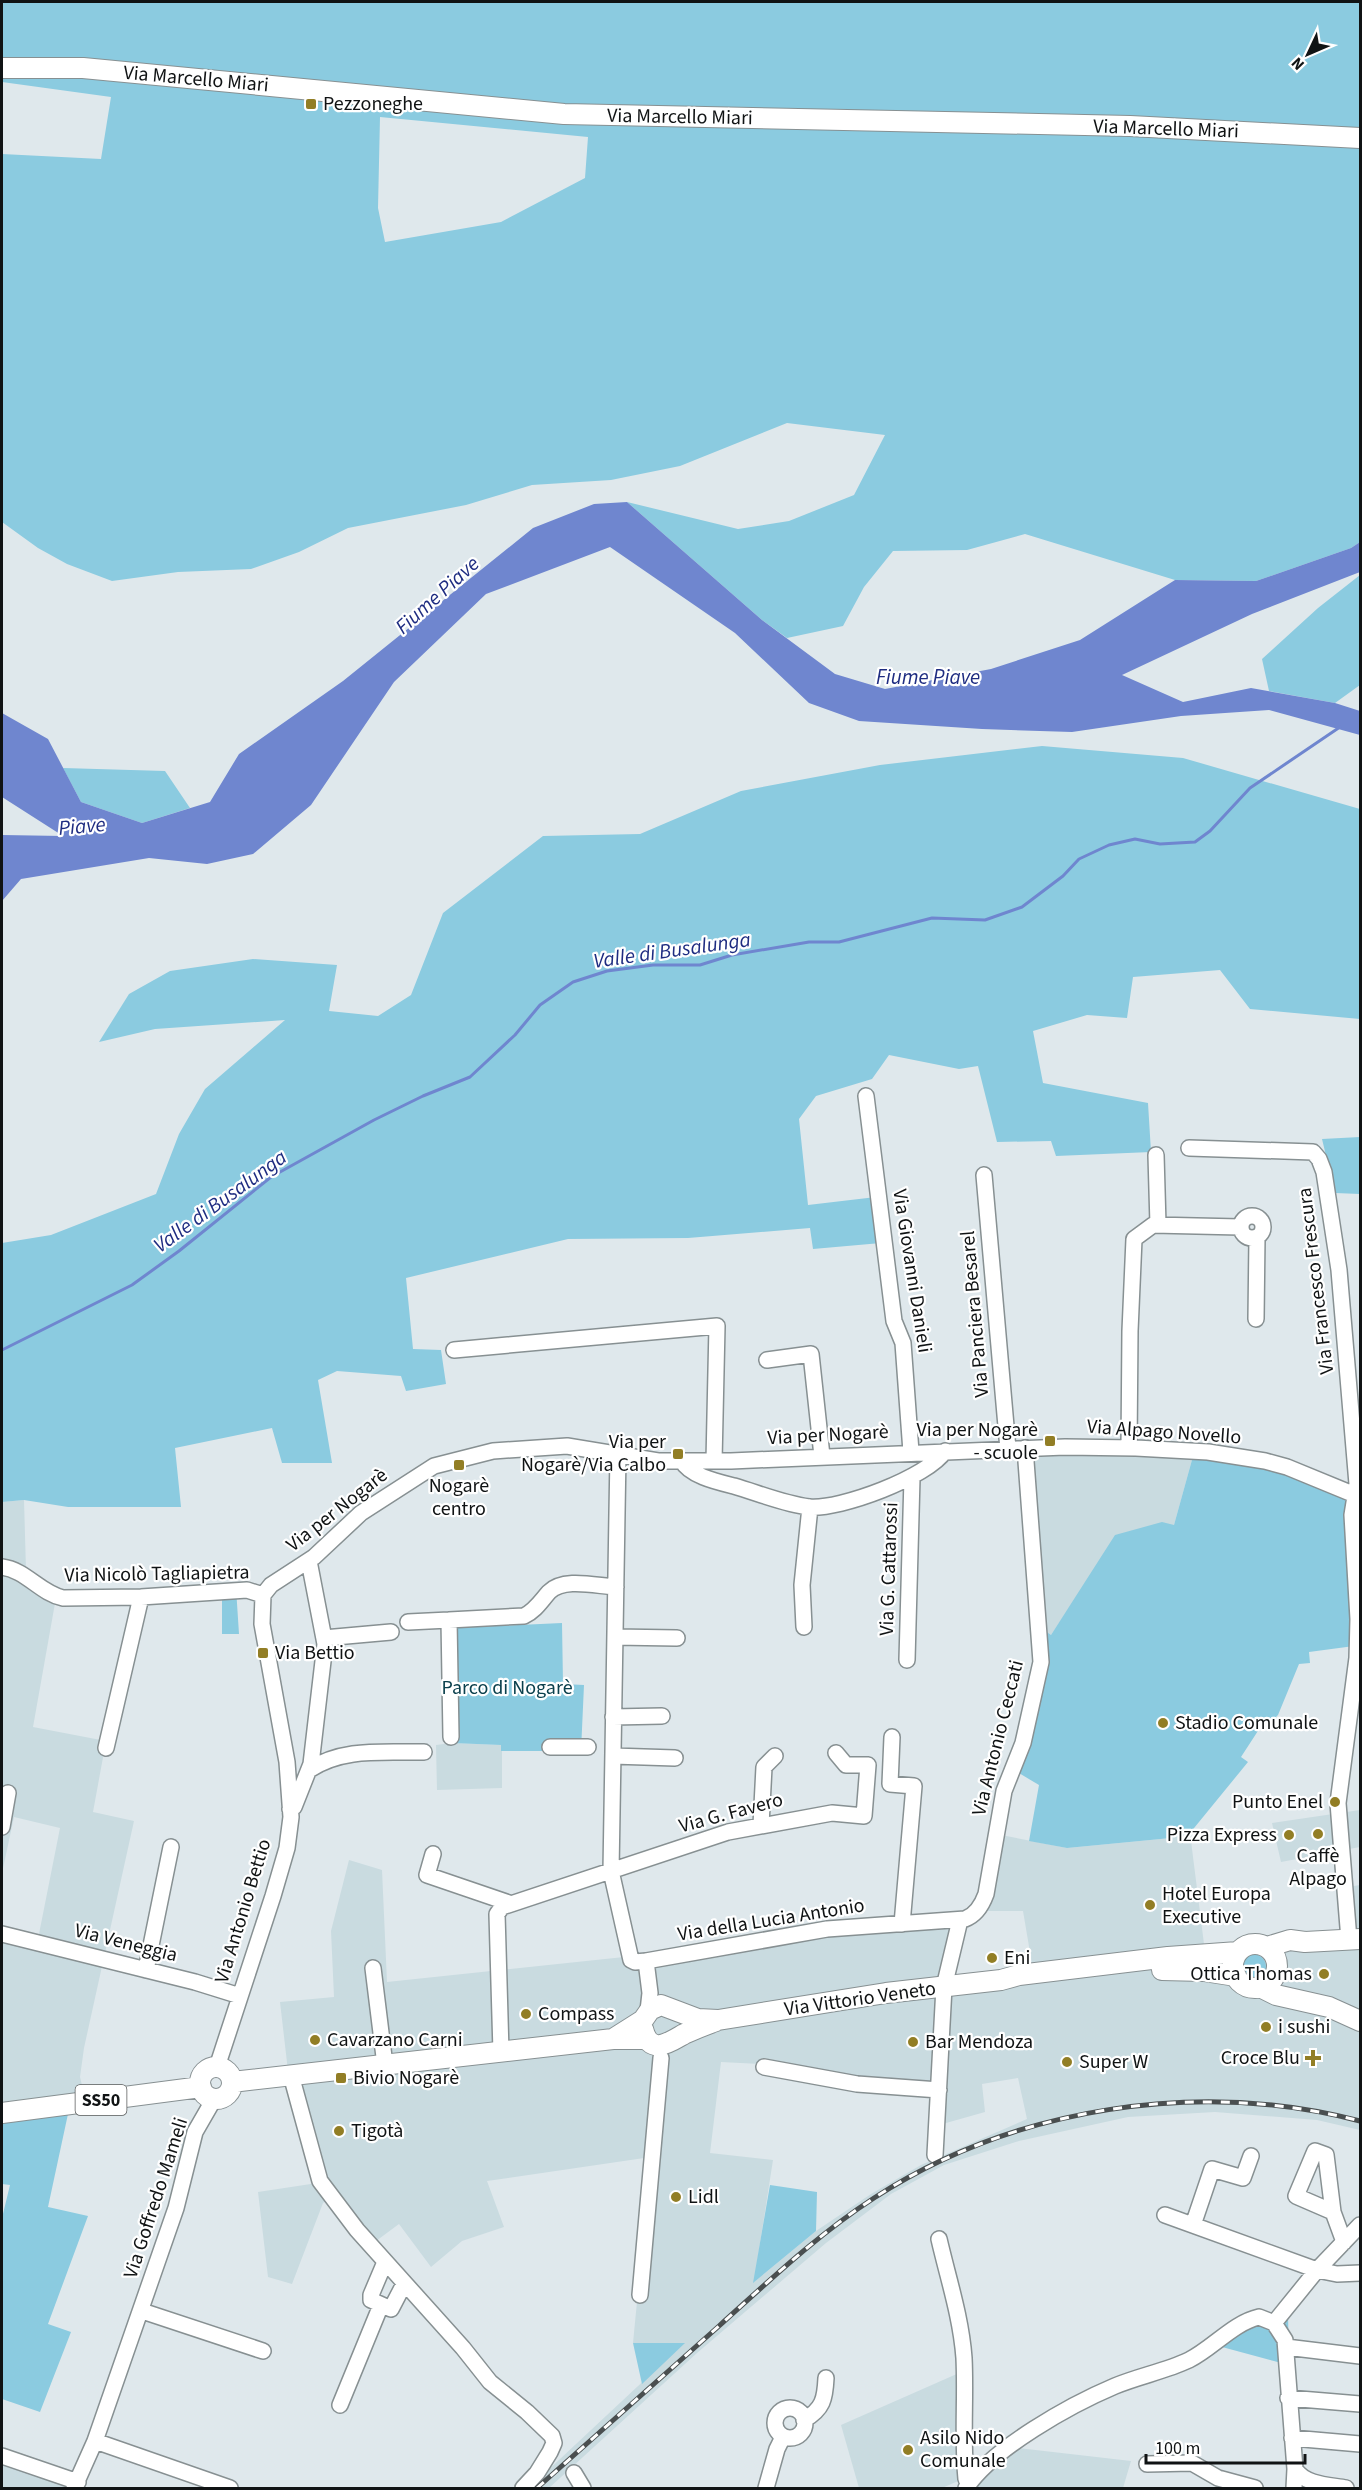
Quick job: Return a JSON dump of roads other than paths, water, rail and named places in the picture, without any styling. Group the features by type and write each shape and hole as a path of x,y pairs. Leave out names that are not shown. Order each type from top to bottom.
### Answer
{"main road":[{"name":"Via Marcello Miari","path":"2,68 83,68 564,114 1130,126 1360,138"},
{"name":"Via Vittorio Veneto","path":"1001,1980 1020,1983 1150,1970 1178,1970 1218,1972 1236,1977 1246,1987 1270,1968 1290,1947 1305,1942 1355,1939"},
{"name":"Via Vittorio Veneto","path":"232,2082 613,2039 655,2014 718,2020 886,1993 1001,1980 1019,1975 1238,1952 1249,1944 1270,1968"},
{"path":"1236,1977 1233,1964 1238,1952"},
{"path":"1270,1968 1282,1985 1304,2001 1329,2007 1360,2021"},
{"name":"Via Vittorio Veneto","path":"655,2014 653,2043 666,2045 718,2020"},
{"path":"655,2014 682,2025 678,2038"},
{"path":"217,2067 228,2072 232,2082 227,2095 208,2093 204,2073 217,2067"},
{"name":"SS50","path":"2,2114 208,2093"}],"street":[{"name":"Via Giovanni Danieli","path":"866,1096 894,1321 903,1343 911,1452"},
{"name":"Via Francesco Frescura","path":"1189,1148 1313,1152 1319,1159 1324,1172 1339,1270 1359,1496 1352,1525 1359,1658 1338,1803 1355,1939"},
{"path":"1156,1155 1158,1225"},
{"name":"Via Panciera Besarel","path":"984,1175 1008,1449"},
{"path":"1129,1448 1134,1239 1153,1225 1240,1227 1246,1237 1257,1237 1257,1319"},
{"path":"454,1350 717,1326 714,1461"},
{"path":"767,1360 811,1354 822,1456"},
{"name":"Via per Nogarè","path":"265,1592 309,1561 361,1513 438,1464 493,1451 567,1446 658,1461 714,1461 1065,1447"},
{"name":"Via Alpago Novello","path":"1065,1447 1208,1452 1265,1461 1287,1467 1359,1496"},
{"name":"Via Antonio Ceccati","path":"960,1920 973,1914 986,1894 1004,1791 1023,1743 1041,1662 1025,1448"},
{"path":"682,1461 685,1468 718,1482 810,1507 839,1504 912,1478 939,1461 945,1451"},
{"path":"618,1454 611,1871 631,1960 646,1961 655,2014"},
{"name":"Via G. Cattarossi","path":"907,1660 912,1478"},
{"path":"804,1627 802,1585 810,1507"},
{"path":"290,1809 298,1800 309,1770 324,1655 324,1638 309,1561"},
{"name":"Via Nicolò Tagliapietra","path":"2,1567 17,1571 51,1594 69,1599 247,1590 265,1592"},
{"path":"408,1622 524,1616 532,1612 551,1590 560,1585 616,1587"},
{"name":"Via Antonio Bettio","path":"217,2067 287,1848 290,1809 287,1762 262,1624 265,1592"},
{"path":"106,1748 141,1597"},
{"path":"449,1620 451,1737"},
{"path":"324,1638 391,1632"},
{"path":"615,1637 677,1638"},
{"path":"613,1717 662,1716"},
{"path":"892,1737 890,1784 914,1786 902,1924"},
{"path":"550,1747 588,1747"},
{"path":"309,1770 324,1760 348,1754 424,1752"},
{"name":"Via G. Favero","path":"509,1904 728,1832 832,1812 864,1816 868,1766 846,1765 836,1753"},
{"path":"613,1756 675,1758"},
{"path":"760,1825 764,1767 775,1756"},
{"path":"2,1827 8,1793"},
{"path":"146,1970 171,1847"},
{"path":"433,1854 427,1875 509,1904"},
{"path":"501,2052 496,1914 509,1904"},
{"path":"935,2155 944,1987 960,1920"},
{"name":"Via della Lucia Antonio","path":"646,1961 827,1929 960,1920"},
{"name":"Via Veneggia","path":"2,1934 240,1996"},
{"path":"373,1968 385,2065"},
{"path":"640,2295 662,2058"},
{"path":"764,2067 857,2084 939,2090"},
{"path":"291,2075 320,2181 357,2230 490,2382 552,2436 554,2443 550,2452 537,2474 523,2488"},
{"name":"Via Goffredo Mameli","path":"2,2456 76,2485 95,2441 142,2311 176,2208 193,2139 208,2093"},
{"path":"1192,2225 1212,2169 1243,2178 1251,2156"},
{"path":"1333,2212 1344,2242"},
{"path":"1165,2215 1317,2270 1337,2274 1360,2273"},
{"path":"1274,2323 1317,2270 1360,2225"},
{"path":"939,2239 958,2316 964,2357 963,2444 966,2479 973,2484 985,2466 1067,2410 1114,2386 1191,2359 1254,2318 1263,2318 1274,2323 1283,2334 1286,2348 1295,2469 1294,2488"},
{"path":"385,2262 370,2297 372,2301 389,2309 392,2308 405,2284"},
{"path":"340,2405 381,2305"},
{"path":"142,2311 264,2350"},
{"path":"1286,2348 1360,2356"},
{"path":"804,2420 795,2409 780,2411 775,2425 783,2437 792,2438 801,2434 804,2420 815,2414 824,2403 826,2378"},
{"path":"1288,2398 1360,2404"},
{"path":"766,2488 777,2449 783,2437"},
{"path":"1292,2439 1360,2444"},
{"path":"95,2441 230,2488"},
{"path":"1147,2464 1192,2463 1218,2478 1255,2488"},
{"path":"1295,2469 1302,2477 1310,2481 1346,2488"},
{"path":"574,2473 584,2488"}],"water":[{"name":"Piave","path":"627,502 762,620 835,674 885,689 991,669 1080,640 1175,580 1256,581 1351,548 1360,542 1360,572 1252,614 1122,675 1183,702 1251,688 1335,703 1360,711 1360,735 1269,710 1181,716 1072,732 859,721 809,703 735,633 610,547 486,594 394,682 311,805 253,854 207,864 149,858 21,879 2,901 2,835 63,836 2,797 2,713 48,739 81,802 142,823 210,802 239,754 343,681 533,528 594,504"}],"waterway":[{"name":"Valle di Busalunga","path":"2,1350 132,1285 179,1251 271,1177 374,1120 423,1096 470,1077 515,1035 540,1005 573,982 607,971 653,965 700,965 732,955 809,942 839,942 932,918 985,920 1022,907 1063,876 1079,859 1109,845 1135,839 1160,844 1195,842 1210,831 1250,788 1340,727"}],"railway":[{"path":"537,2488 813,2243 874,2198 928,2167 986,2142 1047,2123 1109,2110 1172,2103 1235,2103 1298,2109 1360,2121"}],"place":[{"name":"Pezzoneghe","path":"311,104"},
{"name":"Via per Nogarè - scuole","path":"1050,1441"},
{"name":"Via per Nogarè/Via Calbo","path":"678,1454"},
{"name":"Nogarè centro","path":"459,1465"},
{"name":"Via Bettio","path":"263,1653"},
{"name":"Stadio Comunale","path":"1163,1723"},
{"name":"Punto Enel","path":"1335,1802"},
{"name":"Caffè Alpago","path":"1318,1834"},
{"name":"Pizza Express","path":"1289,1835"},
{"name":"Hotel Europa Executive","path":"1150,1905"},
{"name":"Eni","path":"992,1958"},
{"name":"Ottica Thomas","path":"1324,1974"},
{"name":"Compass","path":"526,2014"},
{"name":"i sushi","path":"1266,2027"},
{"name":"Cavarzano Carni","path":"315,2040"},
{"name":"Bar Mendoza","path":"913,2042"},
{"name":"Croce Blu","path":"1313,2058"},
{"name":"Super W","path":"1067,2062"},
{"name":"Bivio Nogarè","path":"341,2078"},
{"name":"Tigotà","path":"339,2131"},
{"name":"Lidl","path":"676,2197"},
{"name":"Asilo Nido Comunale","path":"908,2450"}],"water label":[{"name":"Fiume Piave","path":"437,595"},
{"name":"Fiume Piave","path":"928,677"}],"park label":[{"name":"Parco di Nogarè","path":"507,1688"}]}
